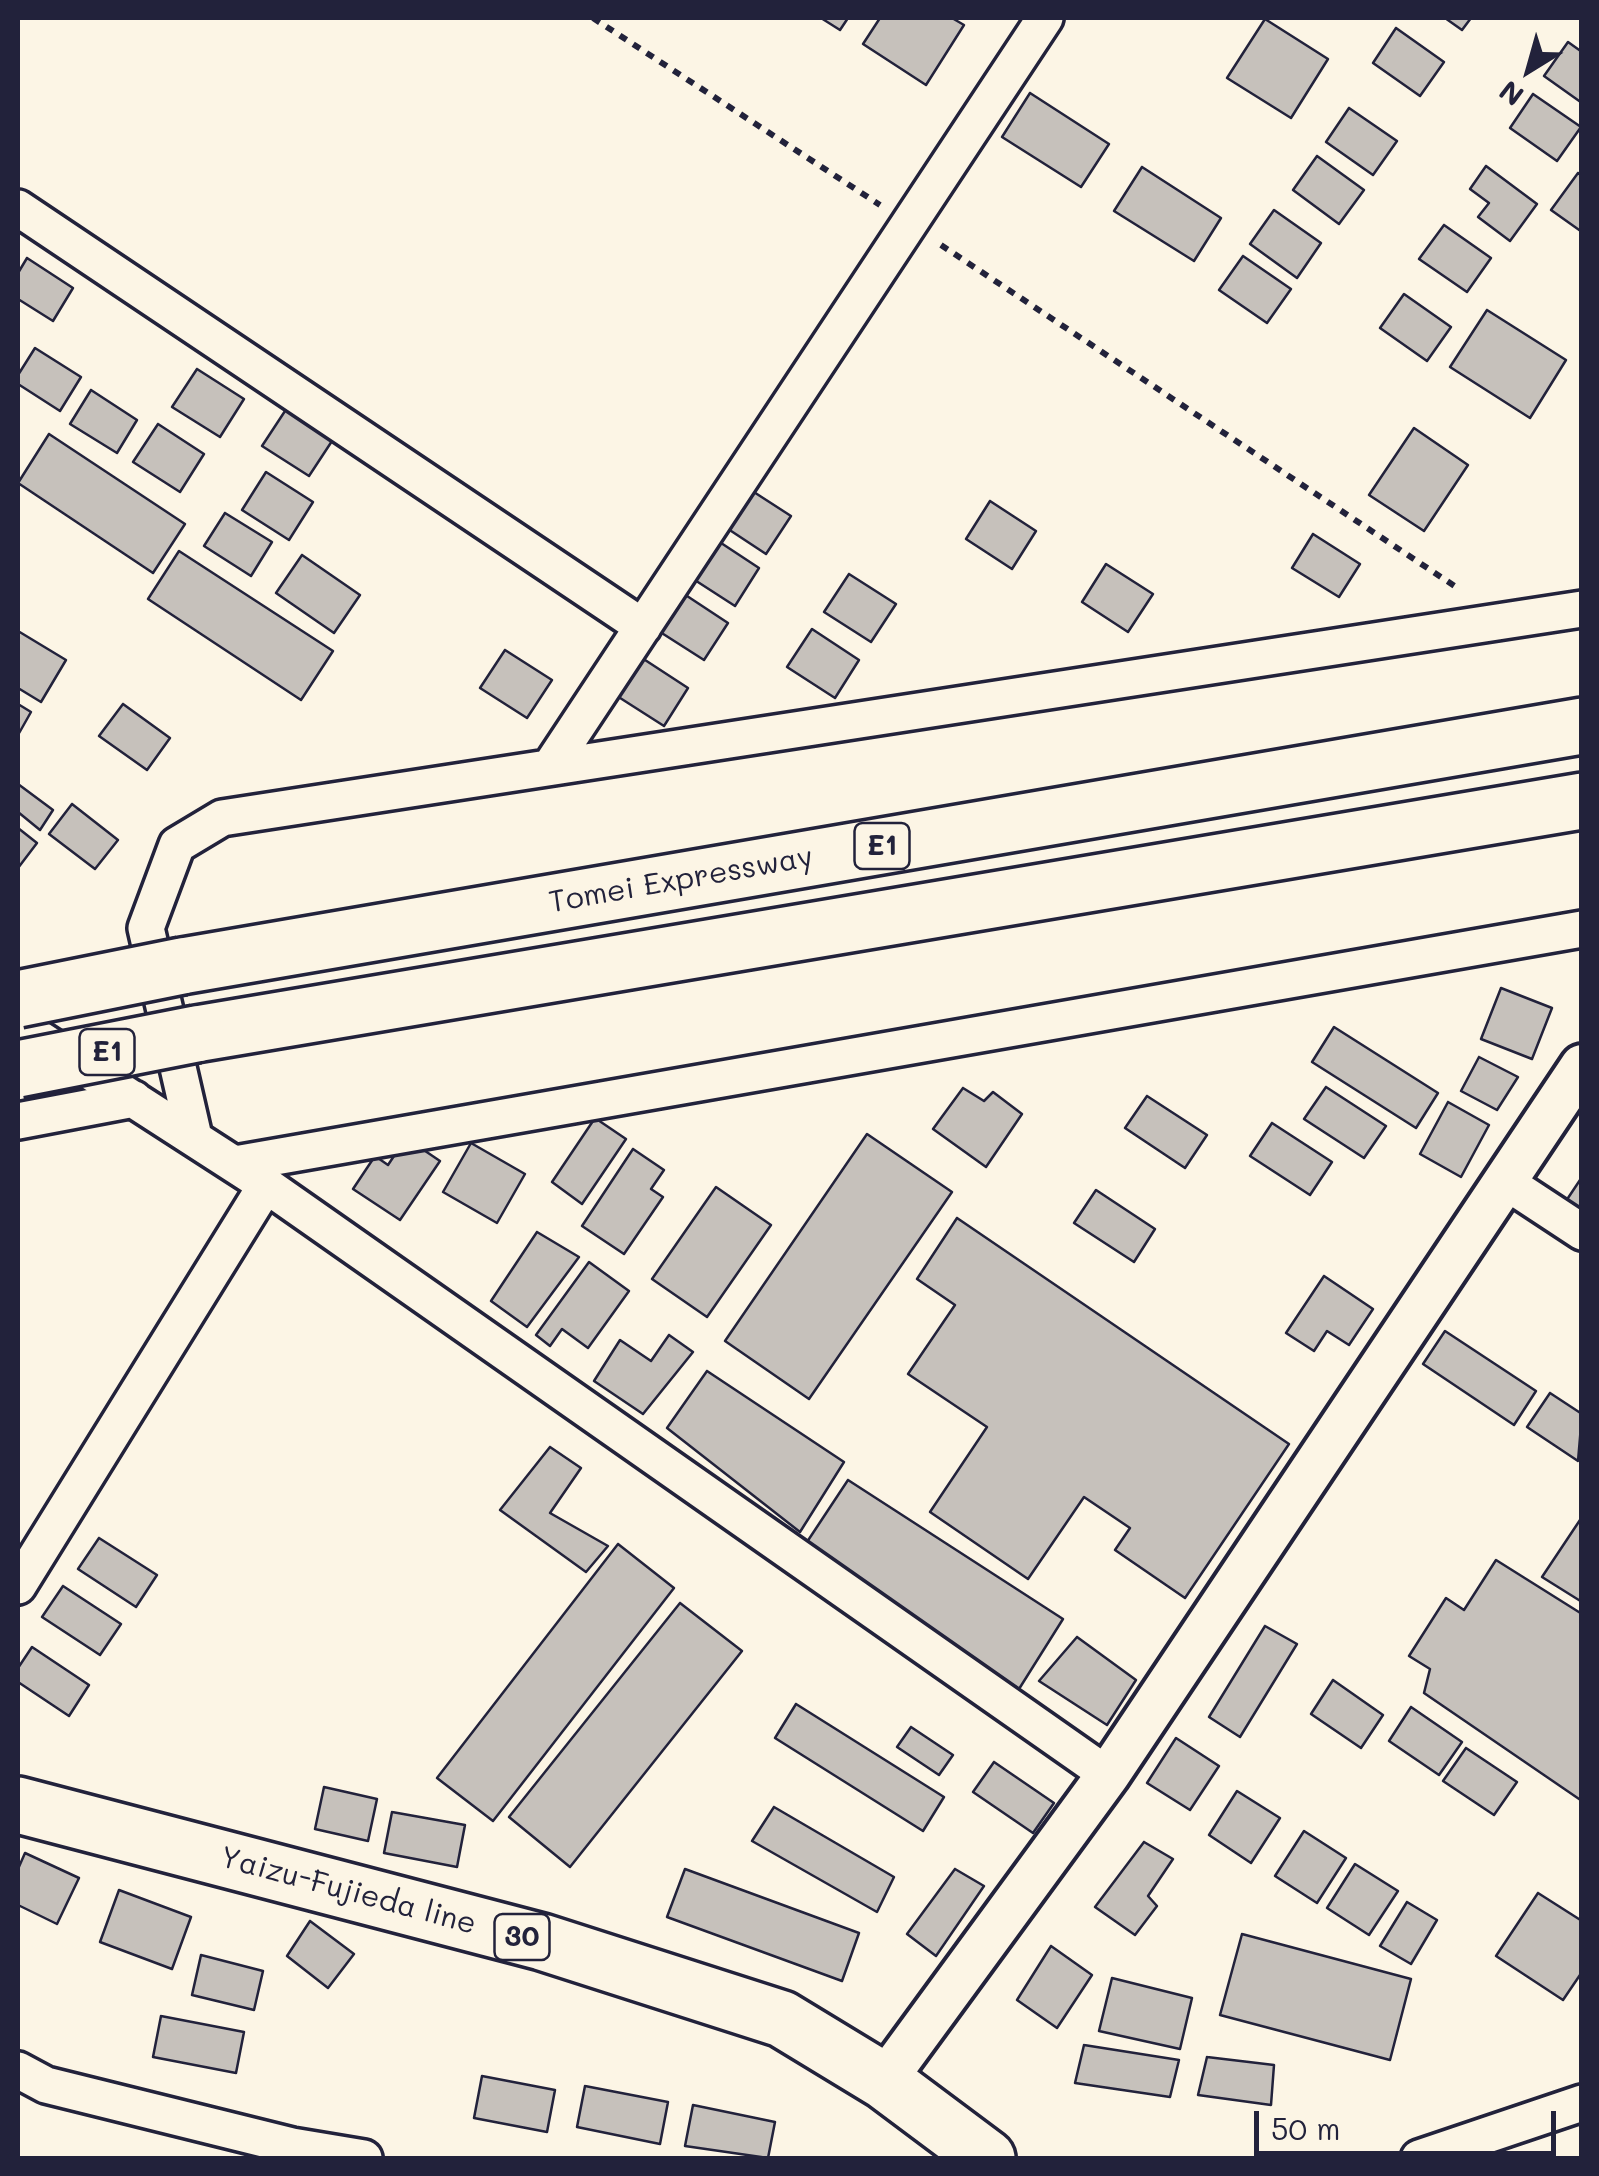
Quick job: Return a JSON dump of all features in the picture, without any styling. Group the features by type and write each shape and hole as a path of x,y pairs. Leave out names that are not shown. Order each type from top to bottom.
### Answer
{"main road":[{"name":"Tomei Expressway","path":"18,999 182,966 1582,726"},
{"name":"E1","path":"18,1070 196,1034 1582,801"},
{"name":"Yaizu-Fujieda line","path":"18,1806 542,1942 782,2019 884,2081 987,2158"}],"street":[{"path":"550,768 1044,18"},
{"path":"18,208 643,627"},
{"path":"194,1137 146,928 178,846 222,818 1582,609"},
{"path":"235,1164 1582,929"},
{"path":"18,1025 266,1184 1108,1775"},
{"path":"884,2081 1108,1775 1582,1066"},
{"path":"18,1122 134,1099"},
{"path":"1506,1182 1582,1232"},
{"path":"18,1586 266,1184"},
{"path":"18,2070 46,2084 292,2146 364,2158"},
{"path":"1419,2158 1582,2103"}],"path":[{"path":"593,18 1506,620"}],"building":[{"path":"821,18 848,18 840,30"},
{"path":"880,18 952,18 964,25 926,85 863,44"},
{"path":"1445,18 1471,18 1462,30"},
{"path":"1265,19 1328,59 1291,118 1227,78"},
{"path":"1396,28 1444,62 1420,96 1373,63"},
{"path":"1568,42 1582,52 1582,103 1544,76"},
{"path":"1030,93 1109,144 1081,187 1002,137"},
{"path":"1533,94 1581,127 1557,161 1510,128"},
{"path":"1349,108 1397,141 1373,175 1326,142"},
{"path":"1317,156 1364,190 1339,224 1293,190"},
{"path":"1486,166 1537,204 1510,241 1478,217 1489,203 1470,189"},
{"path":"1142,167 1221,218 1194,261 1114,211"},
{"path":"1578,173 1582,176 1582,232 1551,210"},
{"path":"1274,210 1321,243 1297,278 1250,244"},
{"path":"1444,225 1491,258 1467,292 1419,259"},
{"path":"1243,256 1291,289 1267,323 1219,290"},
{"path":"27,258 73,288 53,321 18,299 18,273"},
{"path":"1404,294 1451,327 1427,361 1380,328"},
{"path":"1487,310 1566,360 1530,418 1450,367"},
{"path":"35,348 81,377 60,411 18,384 18,375"},
{"path":"197,369 244,399 220,437 172,407"},
{"path":"91,390 137,420 117,453 70,424"},
{"path":"287,408 334,438 309,476 262,446"},
{"path":"158,424 204,454 180,492 133,462"},
{"path":"1414,428 1468,465 1424,531 1369,495"},
{"path":"49,434 185,524 153,573 18,483"},
{"path":"266,472 313,502 289,540 242,510"},
{"path":"743,485 791,516 766,554 719,523"},
{"path":"990,501 1036,531 1012,569 966,539"},
{"path":"225,513 272,542 251,576 204,546"},
{"path":"1313,534 1360,564 1339,597 1292,568"},
{"path":"712,537 759,568 735,606 687,575"},
{"path":"179,551 333,651 301,700 148,599"},
{"path":"302,555 360,595 334,633 276,593"},
{"path":"1106,564 1153,594 1128,632 1082,602"},
{"path":"849,574 896,604 871,642 824,612"},
{"path":"681,592 728,623 704,660 657,630"},
{"path":"812,629 859,660 835,698 787,667"},
{"path":"18,631 66,660 41,702 18,688"},
{"path":"505,650 552,680 527,718 480,688"},
{"path":"642,658 688,688 664,726 617,696"},
{"path":"18,704 31,712 18,735"},
{"path":"123,704 170,738 147,770 99,736"},
{"path":"18,784 53,810 40,830 18,812"},
{"path":"72,804 118,840 95,869 49,834"},
{"path":"18,828 37,843 18,868"},
{"path":"1501,988 1552,1008 1532,1059 1481,1039"},
{"path":"1334,1027 1438,1093 1416,1128 1312,1062"},
{"path":"1479,1057 1518,1077 1497,1110 1461,1091"},
{"path":"1326,1087 1386,1126 1364,1158 1304,1119"},
{"path":"963,1088 984,1101 993,1092 1022,1114 986,1167 933,1129"},
{"path":"1147,1096 1207,1135 1185,1168 1125,1128"},
{"path":"1448,1102 1489,1125 1461,1177 1420,1154"},
{"path":"595,1118 626,1139 582,1204 552,1182"},
{"path":"1272,1123 1332,1162 1310,1195 1250,1156"},
{"path":"867,1134 952,1192 809,1399 725,1341"},
{"path":"406,1138 440,1161 400,1220 353,1189 375,1156 388,1165"},
{"path":"471,1143 525,1174 497,1223 443,1192"},
{"path":"633,1149 664,1170 651,1189 663,1197 624,1254 582,1226"},
{"path":"1582,1177 1582,1220 1562,1207"},
{"path":"716,1187 771,1225 707,1317 652,1279"},
{"path":"1096,1190 1155,1229 1134,1262 1074,1223"},
{"path":"957,1218 1289,1444 1185,1598 1115,1550 1130,1528 1084,1497 1028,1579 930,1512 987,1427 908,1374 955,1305 917,1279"},
{"path":"537,1232 579,1257 527,1327 491,1301"},
{"path":"589,1262 629,1291 588,1348 562,1329 550,1346 536,1335"},
{"path":"1324,1276 1373,1309 1349,1345 1327,1331 1314,1351 1286,1333"},
{"path":"1445,1331 1536,1391 1514,1425 1423,1364"},
{"path":"669,1335 693,1352 643,1414 594,1381 620,1340 651,1361"},
{"path":"707,1371 844,1462 800,1532 667,1428"},
{"path":"1550,1393 1582,1414 1578,1461 1527,1427"},
{"path":"550,1447 581,1468 550,1513 608,1546 586,1572 500,1510"},
{"path":"848,1480 1063,1619 1019,1689 805,1545"},
{"path":"1582,1517 1582,1602 1542,1577"},
{"path":"99,1538 157,1575 136,1607 78,1569"},
{"path":"618,1544 674,1588 493,1821 437,1778"},
{"path":"1496,1560 1582,1614 1582,1801 1424,1693 1430,1669 1409,1656 1446,1598 1464,1610"},
{"path":"63,1586 121,1624 100,1655 42,1617"},
{"path":"680,1603 742,1651 570,1867 509,1817"},
{"path":"1265,1626 1297,1644 1240,1737 1209,1717"},
{"path":"1077,1637 1136,1680 1107,1725 1039,1681"},
{"path":"32,1647 89,1685 69,1716 18,1682 18,1668"},
{"path":"1333,1680 1383,1715 1361,1748 1311,1714"},
{"path":"796,1704 944,1797 923,1831 775,1738"},
{"path":"1411,1707 1462,1742 1439,1775 1389,1741"},
{"path":"911,1727 953,1755 939,1775 897,1747"},
{"path":"1176,1738 1219,1766 1190,1810 1147,1783"},
{"path":"1466,1748 1517,1782 1494,1815 1443,1781"},
{"path":"994,1762 1054,1803 1033,1833 973,1792"},
{"path":"324,1787 377,1799 368,1841 315,1829"},
{"path":"1237,1791 1280,1818 1251,1863 1209,1835"},
{"path":"774,1807 894,1877 877,1912 752,1841"},
{"path":"392,1812 465,1825 457,1867 384,1853"},
{"path":"1304,1831 1346,1858 1317,1903 1275,1876"},
{"path":"1144,1842 1173,1859 1148,1896 1157,1906 1135,1935 1095,1907"},
{"path":"25,1853 79,1878 57,1924 18,1905 18,1869"},
{"path":"1355,1864 1398,1891 1369,1935 1327,1908"},
{"path":"685,1869 859,1933 842,1981 667,1917"},
{"path":"955,1869 984,1886 936,1956 907,1934"},
{"path":"119,1890 191,1917 172,1969 100,1942"},
{"path":"1538,1893 1582,1921 1582,1972 1563,2000 1496,1956"},
{"path":"1407,1902 1437,1920 1411,1964 1380,1946"},
{"path":"310,1921 354,1954 328,1988 287,1956"},
{"path":"1242,1934 1411,1979 1390,2060 1220,2015"},
{"path":"1051,1946 1092,1975 1057,2028 1017,2000"},
{"path":"201,1955 263,1971 254,2010 192,1995"},
{"path":"1112,1978 1192,1998 1180,2049 1099,2031"},
{"path":"161,2016 244,2032 236,2073 153,2057"},
{"path":"1084,2045 1179,2060 1170,2097 1075,2083"},
{"path":"1207,2057 1274,2065 1271,2105 1198,2095"},
{"path":"482,2076 555,2090 547,2132 474,2118"},
{"path":"585,2086 668,2102 660,2144 577,2127"},
{"path":"693,2105 775,2122 768,2158 685,2146"}]}
